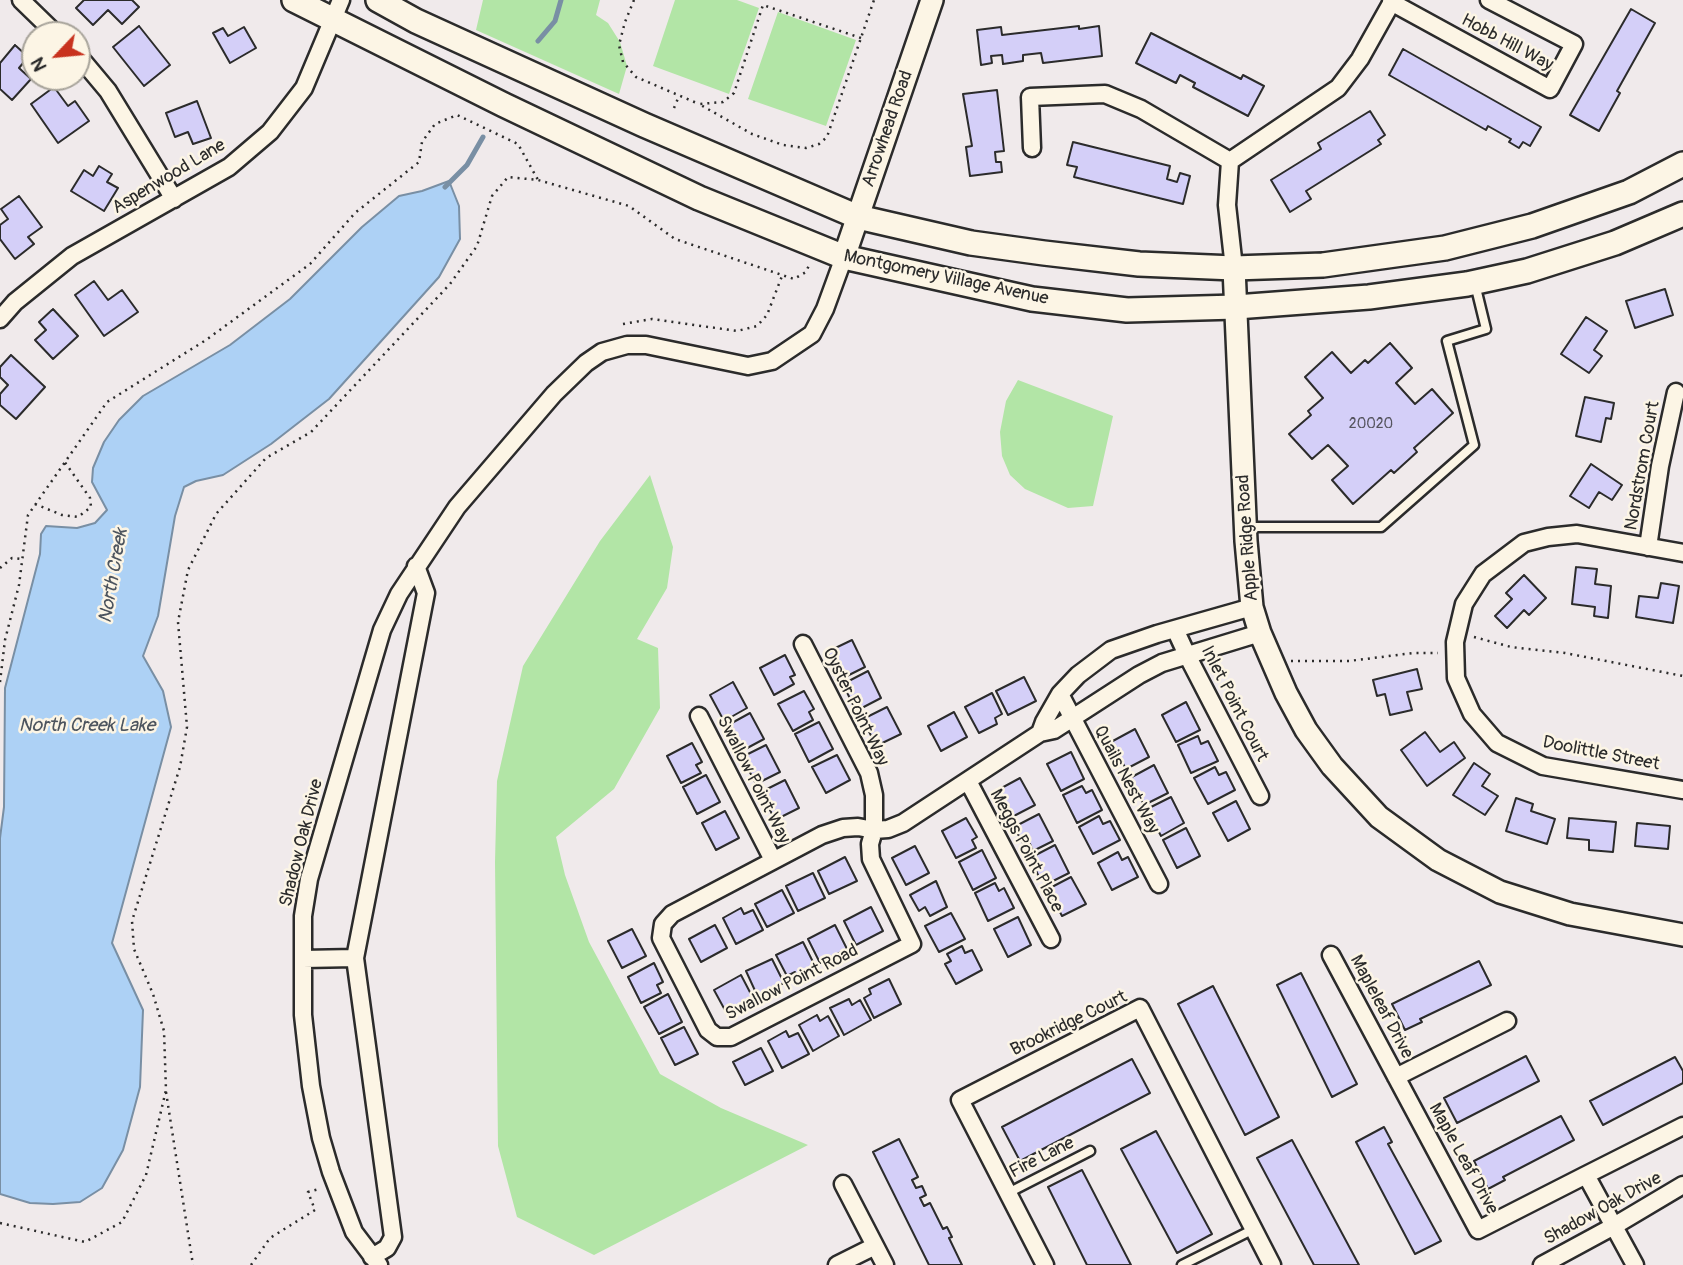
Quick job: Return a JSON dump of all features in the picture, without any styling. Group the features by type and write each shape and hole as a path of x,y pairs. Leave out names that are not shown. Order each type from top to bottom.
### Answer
{"main road":[{"name":"Montgomery Village Avenue","path":"294,0 337,10 699,198 844,257 1032,299 1128,310 1236,307 1369,297 1475,282 1527,271 1615,243 1683,214"},
{"path":"379,0 416,21 858,217 971,243 1044,253 1139,264 1234,268 1323,265 1445,248 1532,226 1629,192 1683,164"}],"street":[{"path":"21,0 43,21"},
{"name":"Arrowhead Road","path":"844,257 932,0"},
{"name":"Hobb Hill Way","path":"1230,161 1338,88 1360,59 1392,1 1550,89 1574,44 1489,0"},
{"name":"Aspenwood Lane","path":"0,319 15,302 72,256 229,167 270,132 304,88 337,10"},
{"path":"91,71 108,91 174,199"},
{"path":"1032,148 1030,97 1105,94 1141,109 1230,161 1227,205 1234,268"},
{"name":"Shadow Oak Drive","path":"416,566 426,593 355,958 393,1237 376,1261 354,1232 321,1138 311,1086 303,1015 303,916 319,842 382,630 398,594 416,566 457,507 554,394 586,363 601,352 627,345 646,345 748,366 772,361 812,334 825,309 844,257"},
{"name":"Apple Ridge Road","path":"1234,268 1245,527 1252,607 1260,633 1286,693 1306,730 1332,766 1379,817 1438,860 1500,892 1570,914 1683,935"},
{"name":"Nordstrom Court","path":"1648,547 1660,466 1676,392"},
{"name":"Doolittle Street","path":"1683,553 1577,534 1524,543 1483,574 1464,604 1455,647 1456,678 1472,714 1497,743 1543,766 1683,790"},
{"name":"Swallow Point Road","path":"1040,733 1060,694 1078,675 1111,650 1252,607"},
{"name":"Inlet Point Court","path":"1175,629 1260,796"},
{"name":"Swallow Point Road","path":"874,830 870,844 872,859 912,943 731,1037 717,1037 708,1030 662,938 663,924 672,914 822,835 843,828 888,829 903,823 1040,733 1054,730 1139,675 1162,663 1260,633"},
{"name":"Oyster Point Way","path":"803,645 869,773 874,795 874,830"},
{"name":"Quails Nest Way","path":"1060,694 1159,884"},
{"name":"Swallow Point Way","path":"699,716 773,860"},
{"name":"Meggs Point Place","path":"968,781 1051,939"},
{"name":"Mapleleaf Drive","path":"1331,955 1396,1077"},
{"path":"303,959 355,958"},
{"name":"Brookridge Court","path":"1045,1265 960,1100 1140,1008 1272,1265"},
{"path":"1396,1077 1507,1021"},
{"name":"Maple Leaf Drive","path":"1396,1077 1478,1230 1683,1126"},
{"path":"1586,1175 1634,1265"},
{"path":"843,1184 885,1265"},
{"name":"Shadow Oak Drive","path":"1542,1265 1683,1185"},
{"path":"837,1265 875,1246"}],"lane":[{"path":"1245,527 1381,527 1474,445 1447,341 1486,329 1475,282"},
{"name":"Fire Lane","path":"1008,1193 1090,1151"},
{"path":"1182,1265 1254,1229"}],"path":[{"path":"634,0 619,45 623,62 636,77 699,104 742,130 773,141 806,148 819,144 827,137 874,0"},
{"path":"699,104 723,102 734,93 763,5 861,38"},
{"path":"674,108 679,96"},
{"path":"0,682 5,640 19,585 28,514 107,402 206,340 310,264 355,213 419,162 422,142 435,124 457,115 518,144 538,180"},
{"path":"0,1223 85,1242 122,1222 146,1175 166,1090 164,1031 153,994 134,949 132,921 180,767 187,727 178,622 188,570 216,514 266,458 312,432 450,284 477,246 492,196 508,177 538,180 629,205 675,239 782,276 794,279 806,272 811,260"},
{"path":"623,324 652,319 737,331 757,326 768,315 782,276"},
{"path":"36,504 62,516 78,517 92,507 90,498 64,461"},
{"path":"0,569 12,558 22,559"},
{"path":"1272,661 1349,661 1455,647 1477,636 1511,647 1565,653 1683,676"},
{"path":"166,1090 193,1265"},
{"path":"251,1265 271,1238 315,1210 308,1192 336,1184"}],"green space":[{"path":"483,0 600,0 596,15 608,23 620,42 627,66 619,94 476,30"},
{"path":"675,0 737,0 759,8 729,94 653,66"},
{"path":"778,12 856,40 826,126 748,99"},
{"path":"1018,380 1113,416 1093,506 1068,508 1025,489 1010,475 1002,456 1000,432 1006,401"},
{"path":"650,475 673,547 667,588 637,639 658,648 660,708 614,789 556,837 565,875 589,942 660,1074 721,1108 808,1145 594,1255 517,1217 498,1146 495,862 497,781 523,666 600,541"}],"water":[{"name":"North Creek Lake","path":"449,181 459,206 460,239 439,277 329,399 271,444 223,475 196,481 184,487 175,516 158,616 143,656 163,691 171,727 112,943 143,1010 140,1087 123,1150 102,1188 80,1202 53,1204 30,1203 0,1194 0,838 4,807 5,688 40,554 41,534 46,526 77,528 95,523 107,510 92,482 93,468 104,442 119,420 143,396 230,345 290,299 362,227 399,196"}],"building":[{"path":"84,0 132,0 139,7 122,24 108,10 93,25 76,8"},
{"path":"1631,9 1655,23 1617,91 1620,93 1599,131 1570,115"},
{"path":"139,26 170,65 144,86 113,47"},
{"path":"1079,26 1079,29 1099,26 1102,56 1043,63 1041,53 1023,55 1023,61 1003,64 1002,55 991,56 992,63 981,65 977,30 1001,27 1002,35"},
{"path":"244,27 256,48 230,63 213,33 223,28 228,36"},
{"path":"1151,33 1241,79 1243,75 1264,86 1248,116 1193,87 1195,83 1180,75 1176,83 1136,63"},
{"path":"15,45 21,51 21,90 12,100 0,89 0,63"},
{"path":"1403,49 1541,127 1530,146 1523,142 1519,148 1509,142 1511,139 1488,126 1486,130 1389,75"},
{"path":"997,90 1004,151 995,152 996,162 1001,162 1002,172 970,176 966,147 972,146 963,94"},
{"path":"49,91 57,91 68,106 75,101 89,121 58,143 31,104"},
{"path":"197,101 211,138 193,144 188,132 175,137 166,113"},
{"path":"1370,111 1385,135 1378,140 1381,144 1306,191 1311,199 1290,212 1271,180 1321,149 1318,143"},
{"path":"1073,142 1170,166 1167,179 1177,182 1180,173 1190,176 1183,204 1074,177 1077,167 1067,165"},
{"path":"99,166 112,174 107,182 118,188 104,211 71,191 84,170 93,176"},
{"path":"19,196 42,227 28,237 34,244 15,259 0,239 0,225 8,219 1,209"},
{"path":"94,281 108,300 122,290 138,312 104,336 75,295"},
{"path":"1665,289 1673,315 1635,328 1626,301"},
{"path":"53,309 78,336 53,359 35,340 46,330 39,322"},
{"path":"1586,317 1607,331 1594,350 1602,356 1589,373 1561,354"},
{"path":"1390,343 1412,368 1396,383 1415,404 1432,389 1453,413 1414,448 1417,452 1394,473 1391,470 1353,504 1332,480 1348,466 1328,445 1312,459 1289,434 1311,415 1308,411 1323,398 1305,377 1332,352 1351,373 1365,360 1368,363"},
{"path":"11,355 45,387 16,419 0,405 0,394 8,385 0,377 0,367"},
{"path":"1585,397 1614,403 1611,419 1606,418 1601,442 1576,436"},
{"path":"1591,464 1622,485 1612,500 1599,492 1589,508 1570,496"},
{"path":"1576,567 1597,569 1595,584 1611,586 1608,618 1594,616 1595,607 1572,604"},
{"path":"1524,575 1546,598 1529,615 1524,610 1507,628 1495,616 1512,599 1506,593"},
{"path":"1661,583 1679,586 1673,623 1636,617 1639,596 1658,598"},
{"path":"852,640 865,667 841,679 827,652"},
{"path":"785,655 795,675 790,677 794,684 774,695 760,668"},
{"path":"1417,669 1422,689 1407,692 1412,710 1390,715 1385,694 1377,696 1373,680"},
{"path":"868,671 881,698 856,711 843,684"},
{"path":"1024,677 1036,701 1008,715 996,691"},
{"path":"733,682 747,708 724,721 710,695"},
{"path":"804,691 814,709 809,712 813,720 793,731 778,704"},
{"path":"992,693 1002,714 995,718 997,724 979,733 965,707"},
{"path":"1186,702 1200,730 1176,742 1162,715"},
{"path":"887,707 901,734 876,746 863,719"},
{"path":"954,712 967,737 941,751 928,726"},
{"path":"750,713 764,739 738,753 729,734 734,732 730,724"},
{"path":"819,722 833,749 809,762 795,734"},
{"path":"1135,729 1149,757 1126,769 1111,742"},
{"path":"1425,732 1440,752 1454,742 1465,758 1427,786 1401,750"},
{"path":"1198,736 1201,744 1208,741 1218,761 1191,773 1178,745"},
{"path":"692,743 702,762 696,765 701,773 681,783 667,756"},
{"path":"766,745 780,772 756,784 742,757"},
{"path":"1071,752 1084,779 1061,791 1047,764"},
{"path":"837,755 850,780 826,793 812,767"},
{"path":"1474,763 1490,774 1482,786 1498,796 1485,815 1453,795"},
{"path":"1154,765 1168,793 1144,805 1130,778"},
{"path":"1215,767 1219,775 1226,772 1235,790 1208,804 1194,778"},
{"path":"706,775 720,802 697,814 683,787"},
{"path":"1020,778 1035,805 1010,818 996,791"},
{"path":"785,780 799,808 775,820 761,792"},
{"path":"1082,786 1086,793 1092,790 1102,810 1077,823 1063,795"},
{"path":"1171,797 1184,823 1161,836 1147,809"},
{"path":"1516,798 1533,804 1531,811 1555,819 1547,844 1506,831"},
{"path":"1236,801 1250,829 1228,841 1213,813"},
{"path":"725,811 739,838 716,850 702,823"},
{"path":"1039,814 1053,841 1033,851 1030,844 1025,847 1014,827"},
{"path":"1099,816 1103,824 1110,821 1120,840 1093,854 1079,827"},
{"path":"966,818 977,837 972,840 976,848 956,858 942,831"},
{"path":"1569,818 1616,822 1613,852 1589,850 1589,840 1567,838"},
{"path":"1637,823 1670,826 1668,849 1635,846"},
{"path":"1186,828 1200,856 1177,868 1163,840"},
{"path":"1055,845 1069,873 1049,883 1045,876 1040,879 1030,858"},
{"path":"915,846 929,873 906,885 892,858"},
{"path":"982,850 996,878 973,890 959,862"},
{"path":"1118,852 1122,860 1128,857 1138,877 1112,890 1098,863"},
{"path":"845,857 857,881 829,894 818,871"},
{"path":"813,873 825,898 798,911 786,886"},
{"path":"1071,877 1086,904 1062,916 1048,889"},
{"path":"936,881 947,907 930,916 925,907 919,911 910,895"},
{"path":"995,883 999,891 1004,888 1014,908 988,921 975,893"},
{"path":"782,890 794,913 767,927 755,904"},
{"path":"871,907 883,931 856,945 844,921"},
{"path":"741,908 744,914 753,910 763,930 736,944 723,918"},
{"path":"951,913 965,939 939,952 925,926"},
{"path":"1018,917 1031,945 1008,957 994,929"},
{"path":"715,925 727,948 701,962 689,939"},
{"path":"835,925 847,949 820,963 808,939"},
{"path":"632,929 646,956 622,968 608,941"},
{"path":"803,942 816,968 798,978 795,972 787,976 776,955"},
{"path":"962,946 965,953 972,950 982,970 956,984 945,964 951,961 947,954"},
{"path":"772,959 784,983 757,995 746,971"},
{"path":"1479,961 1491,985 1420,1019 1422,1022 1405,1030 1392,1004"},
{"path":"654,963 663,982 657,985 661,993 641,1003 628,977"},
{"path":"1301,973 1357,1084 1332,1097 1277,985"},
{"path":"741,975 753,998 726,1012 714,990"},
{"path":"889,979 901,1004 874,1018 864,998 871,994 869,989"},
{"path":"1213,986 1279,1117 1245,1135 1178,1004"},
{"path":"668,994 682,1022 659,1034 644,1007"},
{"path":"849,999 852,1005 860,1000 871,1020 844,1035 830,1008"},
{"path":"817,1015 820,1021 828,1016 839,1036 813,1051 799,1025"},
{"path":"684,1027 698,1054 675,1065 661,1038"},
{"path":"786,1031 789,1037 798,1033 809,1054 782,1068 768,1041"},
{"path":"761,1048 773,1071 745,1085 733,1062"},
{"path":"1526,1056 1539,1081 1457,1123 1444,1098"},
{"path":"1675,1057 1683,1071 1683,1083 1603,1125 1590,1101"},
{"path":"1132,1059 1150,1093 1020,1161 1002,1127"},
{"path":"1561,1116 1574,1140 1503,1177 1505,1180 1488,1189 1474,1161"},
{"path":"1384,1127 1392,1142 1388,1144 1441,1241 1415,1254 1356,1142"},
{"path":"1156,1131 1212,1234 1177,1253 1121,1149"},
{"path":"899,1139 918,1177 912,1180 916,1188 922,1186 926,1195 920,1198 924,1206 930,1203 943,1229 947,1227 952,1237 949,1238 962,1265 929,1265 873,1152"},
{"path":"1292,1140 1359,1265 1314,1265 1257,1158"},
{"path":"1082,1170 1131,1265 1087,1265 1048,1187"}],"waterway":[{"name":"North Creek","path":"538,41 555,21 561,0"},
{"name":"North Creek","path":"445,187 467,165 483,137"}]}
